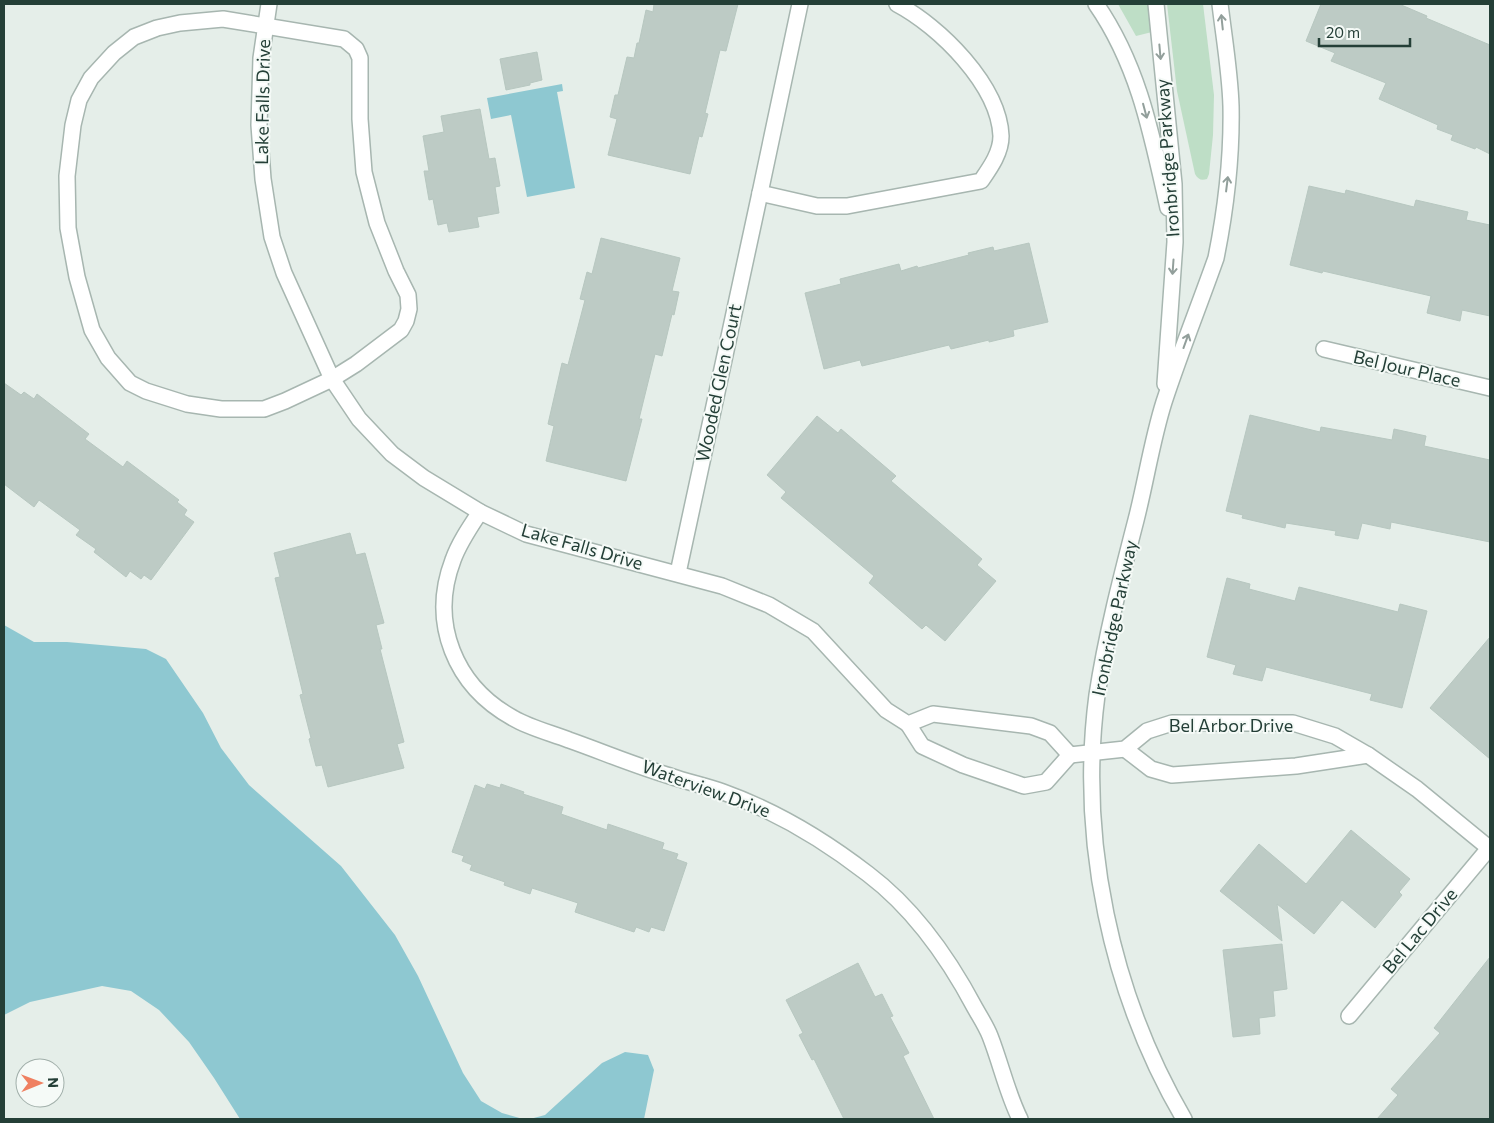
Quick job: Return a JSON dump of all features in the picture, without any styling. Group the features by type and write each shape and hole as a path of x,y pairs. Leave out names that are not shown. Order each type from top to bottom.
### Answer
{"street":[{"name":"Lake Falls Drive","path":"269,4 261,58 259,125 263,179 272,237 284,273 332,378 359,419 392,454 424,478 480,512 526,534 678,573 722,586 770,605 813,631 886,710 908,724"},
{"name":"Wooded Glen Court","path":"678,573 800,4"},
{"path":"760,193 816,206 847,206 981,181 995,161 1001,137 998,117 983,85 960,53 931,26 897,4"},
{"path":"1096,4 1126,57 1144,106 1175,242"},
{"name":"Ironbridge Parkway","path":"1156,4 1174,184 1175,242 1164,403"},
{"name":"Ironbridge Parkway","path":"1184,1119 1142,1036 1119,968 1103,899 1094,828 1093,752 1097,697 1118,587 1164,403 1216,258 1221,233 1229,170 1231,105 1220,4"},
{"path":"223,19 265,26 344,40 356,49 360,58 360,119 364,172 376,223 408,295 409,309 406,322 401,330 356,364 285,401 264,409 221,409 187,404 146,391 130,383 108,358 92,330 77,277 68,228 67,176 73,125 79,100 91,78 114,53 134,37 157,28 180,23 223,19"},
{"name":"Bel Jour Place","path":"1324,349 1490,388"},
{"name":"Waterview Drive","path":"480,512 463,538 452,561 444,597 444,622 452,652 467,680 488,702 514,720 668,776 723,792 776,814 825,843 870,876 895,898 932,940 958,975 989,1034 1020,1119"},
{"path":"1070,755 1050,733 1032,726 933,714 908,724 922,746 963,764 1024,786 1046,782 1070,755 1125,749 1152,768 1172,775 1296,766 1368,755"},
{"name":"Bel Arbor Drive","path":"1125,749 1147,731 1172,723 1293,722 1335,736 1368,755 1417,789 1489,848"},
{"name":"Bel Lac Drive","path":"1349,1016 1489,848"}],"green space":[{"path":"1118,4 1148,4 1152,32 1136,36"},
{"path":"1167,4 1203,4 1214,95 1213,135 1209,174 1205,180 1200,179 1195,174 1177,91"}],"water":[{"path":"562,84 563,91 557,92 575,188 527,197 511,115 491,119 487,98"},
{"path":"4,625 34,642 67,642 146,649 166,659 203,713 221,748 249,785 341,866 395,935 418,976 463,1073 481,1101 502,1113 523,1119 240,1119 189,1042 159,1010 131,991 102,986 30,1002 4,1015"},
{"path":"625,1052 648,1055 654,1070 644,1119 530,1119 545,1115 602,1063"}],"building":[{"path":"654,4 738,4 726,51 720,50 705,113 708,114 702,137 699,136 690,174 608,155 617,119 610,117 615,95 618,95 627,57 634,58 646,10 653,12"},
{"path":"1321,4 1399,4 1427,16 1426,18 1490,45 1490,154 1476,147 1475,149 1451,140 1453,135 1437,129 1438,125 1379,99 1386,83 1331,61 1335,53 1306,41"},
{"path":"537,52 542,80 530,83 530,85 506,90 500,59"},
{"path":"480,109 489,159 495,158 500,186 495,187 499,213 477,217 479,227 449,232 447,223 438,225 433,199 429,200 424,171 429,171 423,136 444,132 441,116"},
{"path":"1309,186 1345,194 1346,190 1414,207 1416,200 1468,212 1466,220 1490,225 1490,316 1462,310 1460,321 1427,313 1431,296 1290,265"},
{"path":"601,238 680,258 672,291 679,292 674,315 672,314 662,356 655,354 639,419 642,419 626,481 546,461 554,426 548,424 562,363 568,365 585,300 580,299 587,272 592,274"},
{"path":"1029,243 1048,322 1013,330 1014,336 989,342 989,340 951,349 949,345 862,366 860,360 824,369 805,293 841,284 840,279 899,264 901,271 969,255 968,253 993,247 994,251"},
{"path":"4,383 21,395 24,392 34,399 37,394 89,434 85,439 123,467 127,461 179,500 177,502 187,510 184,515 194,522 151,580 144,575 141,579 130,571 126,577 94,552 96,549 76,535 80,530 39,500 34,507 4,484"},
{"path":"1250,415 1320,432 1321,427 1392,440 1394,429 1426,436 1424,446 1490,460 1490,542 1391,522 1390,529 1362,523 1358,539 1335,535 1336,531 1286,523 1285,528 1242,518 1243,515 1226,511"},
{"path":"817,416 838,433 841,429 896,476 891,481 982,559 977,565 996,581 945,641 926,625 922,629 869,583 874,576 781,498 786,492 767,475"},
{"path":"350,533 356,555 365,553 384,623 376,625 382,649 380,649 404,742 397,744 404,768 328,787 322,765 316,766 309,739 311,738 300,695 303,694 275,578 280,577 274,553"},
{"path":"1227,578 1250,584 1249,589 1295,601 1299,587 1398,612 1400,604 1427,611 1402,708 1370,700 1372,694 1266,667 1262,681 1233,674 1236,665 1207,657"},
{"path":"1490,637 1490,759 1430,708"},
{"path":"487,784 500,788 501,784 524,792 523,794 563,807 561,814 607,830 608,824 664,843 662,849 678,854 676,859 687,863 664,931 651,927 649,932 636,927 634,932 575,912 578,903 532,888 530,894 504,885 505,882 470,870 472,865 462,861 464,856 452,852 475,785 485,789"},
{"path":"1351,830 1410,879 1399,892 1402,895 1375,928 1342,900 1314,934 1277,904 1282,941 1220,891 1259,844 1306,884"},
{"path":"1282,944 1287,989 1273,991 1275,1016 1259,1018 1260,1034 1233,1037 1223,950"},
{"path":"1490,957 1490,1119 1377,1119 1398,1095 1391,1089 1440,1033 1434,1028"},
{"path":"858,963 875,997 882,994 893,1016 890,1017 909,1053 903,1056 934,1119 844,1119 814,1059 812,1060 799,1035 803,1033 786,1000"}]}
